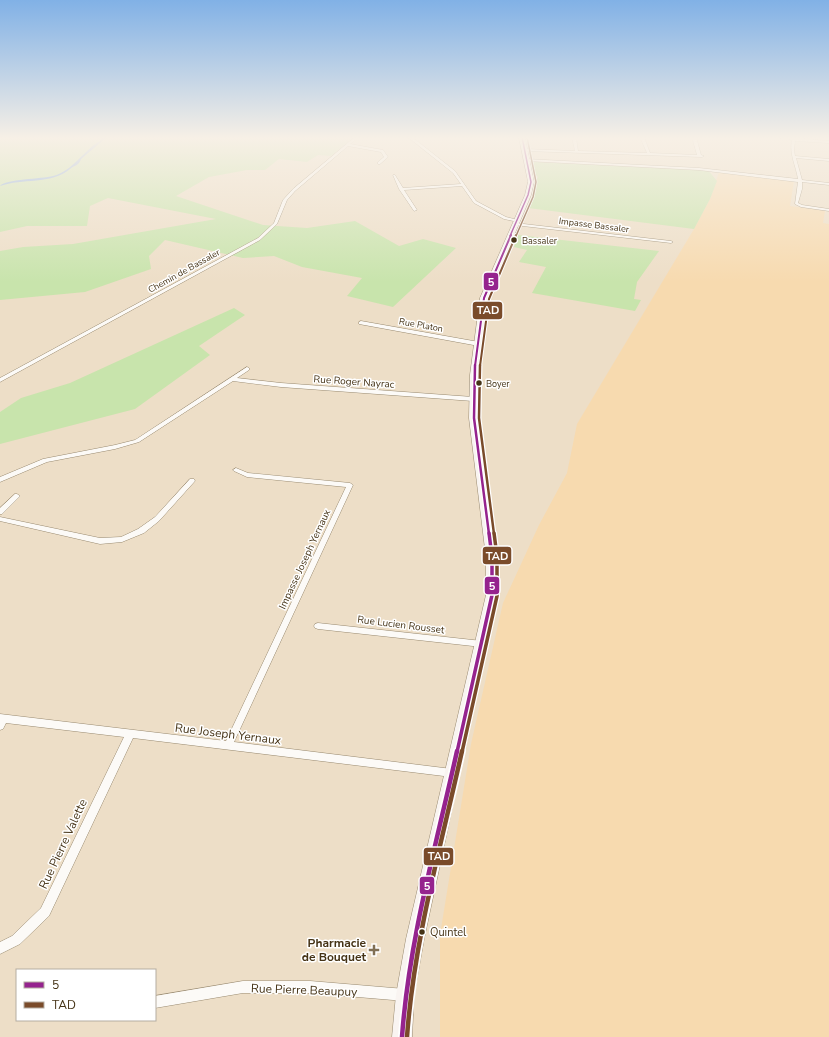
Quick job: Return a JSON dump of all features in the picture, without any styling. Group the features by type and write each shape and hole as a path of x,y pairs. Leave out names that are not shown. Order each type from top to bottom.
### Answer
{"main road":[{"path":"402,1037 405,995 415,939 492,595 490,528 473,399 474,375 484,298 528,195 530,185"}],"street":[{"name":"Chemin de Bassaler","path":"0,380 259,239 276,224 285,200 300,185"},
{"path":"400,185 415,210"},
{"path":"402,189 458,185"},
{"name":"Impasse Bassaler","path":"464,185 475,202 505,218 516,222 671,242"},
{"path":"799,185 796,203 798,205 829,210"},
{"name":"Rue Platon","path":"361,323 479,344"},
{"path":"0,480 45,460 95,451 137,441 223,383 233,379 247,369"},
{"name":"Rue Roger Nayrac","path":"233,379 281,385 473,399"},
{"name":"Impasse Joseph Yernaux","path":"228,746 350,485 247,475 236,470"},
{"path":"0,519 100,541 122,539 141,531 151,523 192,481"},
{"path":"0,512 16,496"},
{"name":"Rue Lucien Rousset","path":"318,626 482,644"},
{"name":"Rue Joseph Yernaux","path":"2,721 130,734 452,773"},
{"name":"Rue Pierre Valette","path":"0,948 16,940 46,912 130,734"},
{"name":"Rue Pierre Beaupuy","path":"156,1002 243,987 310,987 405,995"}],"shaded area":[{"path":"715,185 793,185 790,206 825,211 823,223 829,224 829,1037 440,1037 440,935 471,744 503,603 539,525 567,473 577,424 694,229 710,199"}],"green space":[{"path":"0,185 194,185 176,196 263,225 307,228 355,221 399,246 423,239 456,248 393,307 347,296 362,278 302,267 274,256 243,258 165,240 149,256 151,269 85,292 0,300 0,251 23,247 73,244 216,219 108,198 90,206 87,226 27,226 0,232"},
{"path":"534,185 715,185 710,199 694,229 528,208 533,195"},
{"path":"518,235 659,251 637,282 634,299 641,300 635,311 532,293 546,267 519,262 527,250 514,247"},
{"path":"234,308 245,315 199,346 210,355 135,409 0,444 0,412 21,398 70,383"}],"transit line":[{"name":"5","path":"402,1037 405,995 415,939 492,595 492,557 474,418 474,375 484,298 528,195 530,185"},
{"name":"TAD","path":"407,1037 410,996 420,940 497,596 497,556 479,418 479,375 489,299 533,197 535,185"}],"place":[{"name":"Bassaler","path":"514,240"},
{"name":"Boyer","path":"479,383"},
{"name":"Quintel","path":"422,932"},
{"name":"Pharmacie de Bouquet","path":"374,950"}]}
